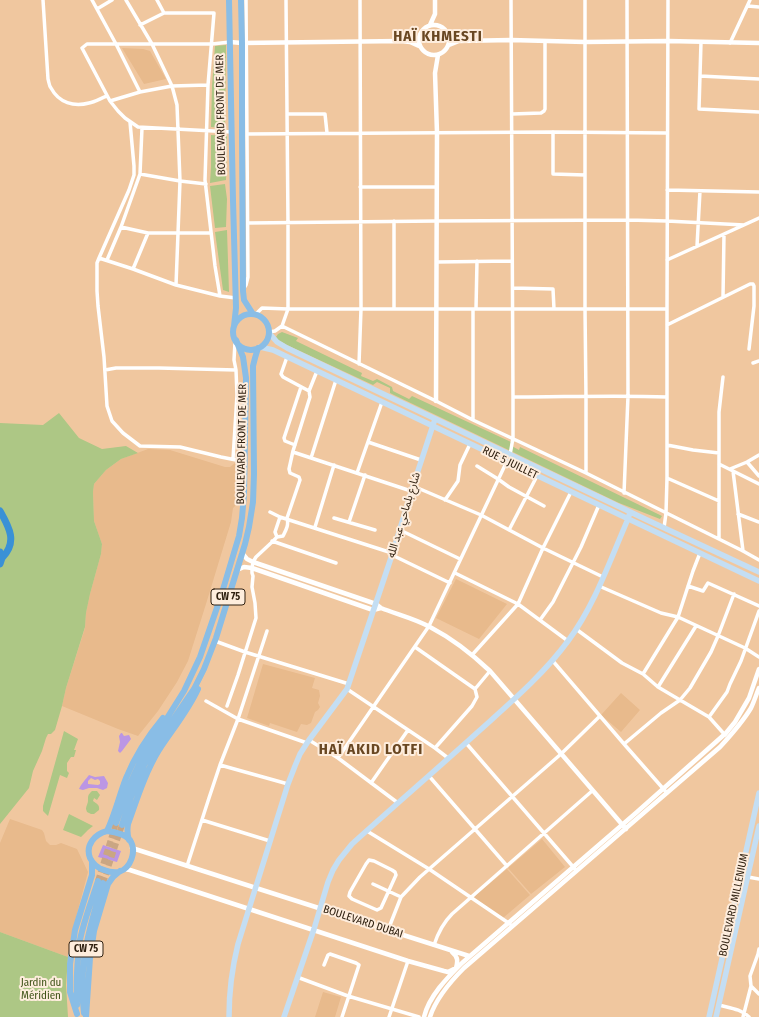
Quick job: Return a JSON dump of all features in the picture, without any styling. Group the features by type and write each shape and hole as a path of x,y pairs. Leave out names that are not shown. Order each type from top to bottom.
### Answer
{"highway":[{"path":"0,511 8,526 11,542 8,550 1,558"}],"main road":[{"name":"BOULEVARD FRONT DE MER","path":"230,0 236,298 234,326"},
{"name":"BOULEVARD FRONT DE MER","path":"241,0 244,43 242,135 243,291 244,300 254,315"},
{"path":"254,315 259,316 265,321 269,333 267,340 259,348 245,349 241,347 236,340 233,332 234,326 236,322 244,316 254,315"},
{"name":"RUE 5 JUILLET","path":"269,333 277,342 287,348 759,572"},
{"name":"CW 75","path":"184,691 200,657 221,596 239,536 242,518 244,494 246,370 236,340"},
{"name":"BOULEVARD FRONT DE MER","path":"184,691 142,758 129,786 119,824 153,749 194,689 204,669 215,641 242,553 249,527 253,502 253,366 259,348"},
{"name":"RUE 5 JUILLET","path":"259,348 273,350 759,581"},
{"name":"شارع بلماحي عبد الله","path":"229,1017 230,982 233,962 288,784 300,754 348,687 435,419"},
{"path":"284,1017 314,929 328,882 339,860 352,844 514,699 552,660 568,641 593,600 630,512"},
{"path":"85,1017 94,931 108,884 113,877 128,865 133,853 127,834 128,824 144,778 159,750 195,696 204,669"},
{"path":"107,831 127,776 141,747 184,691"},
{"name":"BOULEVARD MILLENIUM","path":"709,1017 759,792"},
{"name":"BOULEVARD MILLENIUM","path":"716,1017 759,826"},
{"path":"122,870 109,872 100,869 92,862 89,856 88,848 95,837 107,831 118,833 129,840"},
{"path":"77,1015 70,992 70,964 76,930 92,875 92,862"},
{"name":"CW 75","path":"77,1015 77,971 81,939 84,923 101,882 86,947 82,987 85,1017"}],"street":[{"path":"43,0 48,79 50,88 58,97 67,103 75,105 89,104 107,96"},
{"path":"92,0 140,92"},
{"path":"97,9 112,0"},
{"path":"126,0 152,44 172,86 177,105 180,181 176,285"},
{"path":"157,0 164,13"},
{"path":"243,291 248,276 247,134 244,43 246,0"},
{"path":"269,333 282,326 288,309 286,0"},
{"path":"359,364 361,309 360,0"},
{"path":"435,0 435,14 439,25"},
{"path":"510,455 513,438 511,0"},
{"path":"585,0 586,473"},
{"path":"624,493 628,396 627,0"},
{"path":"664,528 668,478 668,0"},
{"path":"730,43 750,0"},
{"path":"748,6 759,6"},
{"path":"140,25 164,13 214,13 208,85 206,184 220,296"},
{"path":"430,25 435,14"},
{"path":"449,36 448,45 444,52 438,55 430,55 425,53 420,46 419,37 422,31 430,25 439,25 444,28 449,36 459,41"},
{"path":"410,42 419,37"},
{"path":"448,45 459,41 512,40 759,43"},
{"path":"232,132 138,127 118,111 110,101 82,48 87,44 212,44 230,42 286,43 400,41 410,42 420,46"},
{"path":"512,114 541,113 545,110 545,41"},
{"path":"701,42 699,109 759,112"},
{"path":"430,55 435,68"},
{"path":"436,401 437,133 435,68 438,55"},
{"path":"700,76 759,78"},
{"path":"110,101 140,92 172,86 208,85"},
{"path":"287,114 326,114 326,133"},
{"path":"130,122 134,175 129,190 97,263 97,291 107,406 112,421 123,433 140,446 180,447 236,460 245,456"},
{"path":"107,260 121,227 140,174 142,128"},
{"path":"247,134 553,132 667,133"},
{"path":"553,132 553,174 585,175"},
{"path":"140,174 206,184"},
{"path":"360,187 437,187"},
{"path":"667,190 759,192"},
{"path":"697,246 700,191"},
{"path":"667,260 759,218"},
{"path":"248,223 628,220 744,225"},
{"path":"394,221 394,309"},
{"path":"121,227 148,233 211,233"},
{"path":"133,269 148,233"},
{"path":"723,297 724,234"},
{"path":"99,258 176,285 220,296 236,298"},
{"path":"473,420 477,261"},
{"path":"437,262 512,261"},
{"path":"667,325 750,284 753,284 754,306 749,349"},
{"path":"513,288 553,289 554,309"},
{"path":"254,315 262,308 667,309"},
{"path":"282,326 473,420 586,473 759,560"},
{"path":"233,459 237,396 234,360 236,340"},
{"path":"287,357 281,374 283,377 309,391"},
{"path":"754,363 759,361"},
{"path":"105,370 116,368 236,370"},
{"path":"228,706 256,618 252,587 252,568 256,557 277,537 283,536 288,522 287,518 300,480 299,477 289,472 289,469 310,397 309,391 317,371"},
{"path":"718,539 720,501 719,412 723,377"},
{"path":"311,458 336,380"},
{"path":"295,445 285,442 284,438 301,387"},
{"path":"513,397 667,397"},
{"path":"357,473 382,402"},
{"path":"368,442 421,460"},
{"path":"445,500 458,481 460,465 470,444"},
{"path":"667,445 719,453"},
{"path":"293,452 357,473 412,488 445,500 481,515 543,548 603,577"},
{"path":"731,470 759,455"},
{"path":"338,758 429,626 507,461"},
{"path":"747,462 759,476"},
{"path":"719,464 759,484"},
{"path":"315,527 334,465"},
{"path":"477,466 509,487 544,506"},
{"path":"731,470 743,551"},
{"path":"349,522 364,475"},
{"path":"509,530 537,476"},
{"path":"668,478 720,501"},
{"path":"472,655 518,604 570,492"},
{"path":"540,620 553,602 599,505"},
{"path":"270,512 280,517 315,527 392,554 450,582"},
{"path":"738,514 759,522"},
{"path":"277,537 275,532 280,517"},
{"path":"334,518 375,530"},
{"path":"400,530 460,559"},
{"path":"272,541 336,563"},
{"path":"242,553 254,562 376,604 381,608 429,626 457,643 490,671 624,827"},
{"path":"643,674 678,617 700,553"},
{"path":"237,570 244,567 252,568 373,610 381,608"},
{"path":"455,572 518,604 568,641"},
{"path":"688,586 703,591 708,583 759,606"},
{"path":"599,586 661,613 678,617 745,648 759,657"},
{"path":"624,744 661,713 680,700 690,688 711,652 734,594"},
{"path":"709,717 727,692 741,661 759,611"},
{"path":"658,687 696,626"},
{"path":"576,629 622,663 643,674 658,687 709,717 725,734 730,737"},
{"path":"187,866 220,765 260,656 267,631"},
{"path":"215,641 348,687 374,707 448,758"},
{"path":"415,647 475,689 477,697 472,706 435,748"},
{"path":"552,660 668,793"},
{"path":"624,827 664,788 725,734 735,722 749,698 759,669"},
{"path":"475,689 490,671"},
{"path":"430,1017 436,1003 456,969 508,923 624,827 668,793 720,747 744,720 759,688"},
{"path":"206,701 238,718 308,742 338,758 398,803"},
{"path":"388,930 401,897 420,877 561,754 600,716"},
{"path":"371,783 408,730"},
{"path":"466,743 575,869"},
{"path":"220,765 288,784"},
{"path":"428,776 507,866"},
{"path":"434,945 445,920 592,791"},
{"path":"202,820 270,841"},
{"path":"367,831 513,926"},
{"name":"BOULEVARD DUBAI","path":"132,848 470,956"},
{"path":"369,860 392,870 396,874 388,892 381,908 377,910 352,899 349,896 369,860"},
{"path":"424,1017 431,1000 451,977 513,926 575,869"},
{"path":"122,870 130,870 250,908 408,961 448,972 465,967"},
{"path":"748,877 759,879"},
{"path":"373,884 401,897"},
{"path":"442,947 456,955 456,969"},
{"path":"744,1015 751,986 750,976 759,949"},
{"path":"324,965 329,954 359,965 342,1017"},
{"path":"389,1017 408,961"},
{"path":"444,971 451,977"},
{"path":"297,977 348,996 419,1017"},
{"path":"751,986 759,994"},
{"path":"719,1006 732,1008 749,1017"}],"shaded area":[{"path":"122,48 143,49 150,51 166,79 144,84"},
{"path":"148,449 170,450 225,467 230,467 235,463 236,505 233,508 231,522 188,661 177,682 158,711 138,736 62,706 66,688 85,628 90,594 101,554 102,544 94,521 94,484 106,470 121,459"},
{"path":"456,579 507,604 479,639 436,618"},
{"path":"263,664 315,678 312,688 319,690 320,696 318,703 320,707 315,712 311,723 307,725 301,724 297,732 270,723 269,726 247,718"},
{"path":"621,693 640,710 621,732 601,715"},
{"path":"121,733 124,736 129,735 131,739 120,753 118,751 120,742 119,736"},
{"path":"89,775 95,777 104,776 108,783 107,788 103,790 97,788 83,790 79,789","holes":["91,778 95,780 98,779 100,784 88,784 88,781"]},
{"path":"10,819 42,830 46,841 50,845 61,843 77,849 88,872 73,929 68,957 0,932 0,843"},
{"path":"542,839 565,867 531,894 508,868"},
{"path":"103,845 121,851 117,862 98,857"},
{"path":"507,869 530,895 503,918 474,898"},
{"path":"323,992 341,997 335,1017 315,1017"}],"green space":[{"path":"226,45 225,128 211,127 215,46"},
{"path":"211,135 227,136 226,180 210,183 211,167"},
{"path":"225,184 227,199 226,227 215,228 210,186"},
{"path":"227,230 229,292 223,290 215,232"},
{"path":"282,332 298,338 296,341 362,373 361,376 373,381 377,379 392,387 393,391 409,399 412,396 511,442 510,445 519,450 520,447 662,516 660,519 619,503 390,393 390,388 377,382 373,385 287,345 278,340 276,337"},
{"path":"59,413 79,438 102,449 126,446 138,453 121,459 106,470 94,484 94,521 102,544 101,554 86,613 85,627 55,730 51,734 48,734 46,738 33,771 29,788 0,824 0,423 43,425"},
{"path":"64,731 78,739 74,750 76,750 74,757 71,757 67,763 67,771 69,773 67,778 60,775 48,816 43,811 43,806"},
{"path":"92,791 97,791 100,795 97,800 94,798 93,801 99,807 99,810 94,814 87,812 86,809 88,795"},
{"path":"69,814 93,826 81,837 63,830"},
{"name":"Jardin du Méridien","path":"0,932 68,957 66,985 68,1017 0,1017"}],"tunnel":[{"path":"98,881 116,823"},
{"path":"103,883 122,825"}],"district":[{"name":"HAÏ KHMESTI","path":"438,37"},
{"name":"HAÏ AKID LOTFI","path":"371,750"}]}
